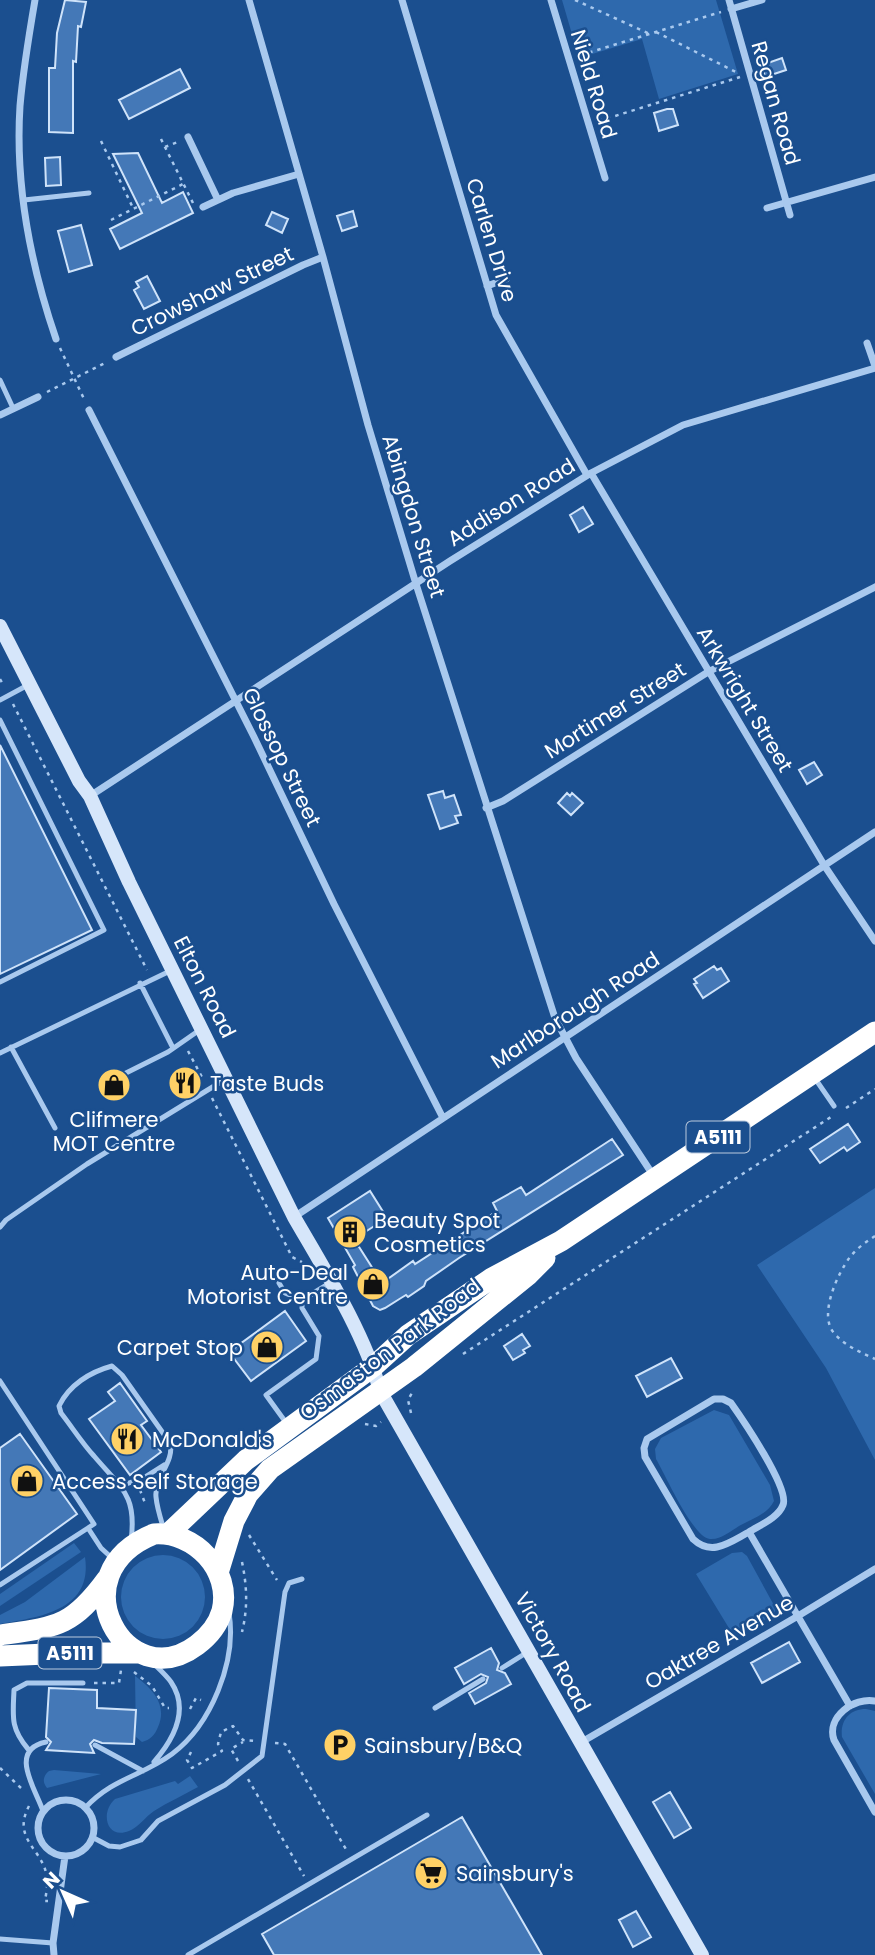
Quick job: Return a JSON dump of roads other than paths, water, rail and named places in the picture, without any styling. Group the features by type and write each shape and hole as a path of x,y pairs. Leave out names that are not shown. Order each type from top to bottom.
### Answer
{"highway":[{"name":"Osmaston Park Road","path":"118,1562 154,1534 167,1534 246,1460 374,1366 408,1335 492,1278 561,1241 875,1032"},
{"name":"Osmaston Park Road","path":"140,1660 182,1654 203,1640 220,1618 221,1581 234,1521 248,1494 263,1477 281,1461 380,1391 528,1275 561,1241"},
{"path":"167,1534 177,1535 205,1553 221,1581"},
{"name":"A5111","path":"0,1635 42,1629 72,1618 89,1604 118,1562"},
{"name":"A5111","path":"118,1562 105,1595 113,1625 140,1660"},
{"name":"A5111","path":"0,1656 70,1653 140,1660"}],"street":[{"path":"35,0 20,106 20,140 24,200 33,259 56,339"},
{"name":"Abingdon Street","path":"249,0 368,425 486,808 555,1018 564,1037 654,1177"},
{"name":"Carlen Drive","path":"402,0 496,315 589,474"},
{"name":"Nield Road","path":"551,0 605,178"},
{"name":"Regan Road","path":"729,0 790,215"},
{"path":"731,9 762,0"},
{"path":"188,137 219,200"},
{"path":"200,210 233,193 299,174"},
{"path":"767,208 875,177"},
{"name":"Crowshaw Street","path":"116,357 323,257"},
{"path":"487,286 506,279"},
{"path":"867,343 875,367"},
{"name":"Addison Road","path":"90,796 589,474 683,425 875,367"},
{"path":"0,415 38,397"},
{"name":"Glossop Street","path":"89,410 443,1118"},
{"name":"Arkwright Street","path":"589,474 824,865 875,941"},
{"name":"Mortimer Street","path":"486,808 503,802 708,672 875,587"},
{"name":"Elton Road","path":"0,626 6,651 29,685 79,781 90,796 111,845 294,1217 374,1366"},
{"name":"Marlborough Road","path":"294,1217 875,832"},
{"name":"Victory Road","path":"374,1366 380,1391 394,1417 702,1955"},
{"path":"714,1399 731,1403 785,1493 784,1504 778,1513 749,1532 717,1549 699,1545 645,1457 647,1439 714,1399"},
{"path":"749,1532 850,1706"},
{"name":"Oaktree Avenue","path":"579,1743 875,1569"},
{"path":"875,1700 867,1699 850,1706 835,1719 832,1734 875,1812"},
{"path":"61,1800 71,1801 85,1808 92,1818 94,1828 84,1850 75,1855 54,1854 42,1843 38,1825 42,1812 61,1800"},
{"path":"54,1955 53,1944 65,1856"}],"lane":[{"path":"24,200 89,193"},
{"path":"0,380 13,408"},
{"path":"0,700 29,685"},
{"path":"0,720 104,930 0,982"},
{"path":"0,1053 140,983 172,970"},
{"path":"140,983 173,1048"},
{"path":"116,1077 173,1048 202,1029"},
{"path":"11,1047 55,1128"},
{"path":"812,1075 834,1107"},
{"path":"0,1227 6,1220 87,1164 227,1078"},
{"path":"279,1283 285,1293 302,1300"},
{"path":"302,1300 331,1283"},
{"path":"289,1427 266,1395 316,1359 319,1336 302,1308 302,1300"},
{"path":"88,1528 101,1548 118,1562 134,1520 130,1503 121,1486 92,1454 61,1413 59,1406 74,1386 92,1373 112,1366 122,1375 170,1443 171,1450 156,1497 167,1534"},
{"path":"0,1381 94,1524 0,1586"},
{"path":"121,1486 145,1477 167,1463"},
{"path":"92,1837 109,1846 130,1845 141,1840 159,1821 225,1785 262,1756 285,1592 289,1583 302,1579"},
{"path":"85,1808 111,1785 172,1754 191,1736 211,1704 223,1675 231,1632 221,1581"},
{"path":"502,1668 530,1651"},
{"path":"140,1660 171,1682 179,1708 172,1740 150,1767"},
{"path":"435,1708 483,1679"},
{"path":"28,1749 17,1737 13,1720 15,1690 27,1683 83,1683"},
{"path":"42,1812 25,1759 28,1749 46,1742"},
{"path":"95,1745 143,1771"},
{"path":"188,1955 427,1815"},
{"path":"0,1939 53,1944"}],"place":[{"name":"Taste Buds","path":"185,1083"},
{"name":"Clifmere MOT Centre","path":"114,1085"},
{"name":"Beauty Spot Cosmetics","path":"350,1232"},
{"name":"Auto-Deal Motorist Centre","path":"373,1284"},
{"name":"Carpet Stop","path":"267,1347"},
{"name":"McDonald's","path":"127,1439"},
{"name":"Access Self Storage","path":"27,1481"},
{"name":"Sainsbury/B&Q","path":"340,1745"},
{"name":"Sainsbury's","path":"431,1873"}]}
